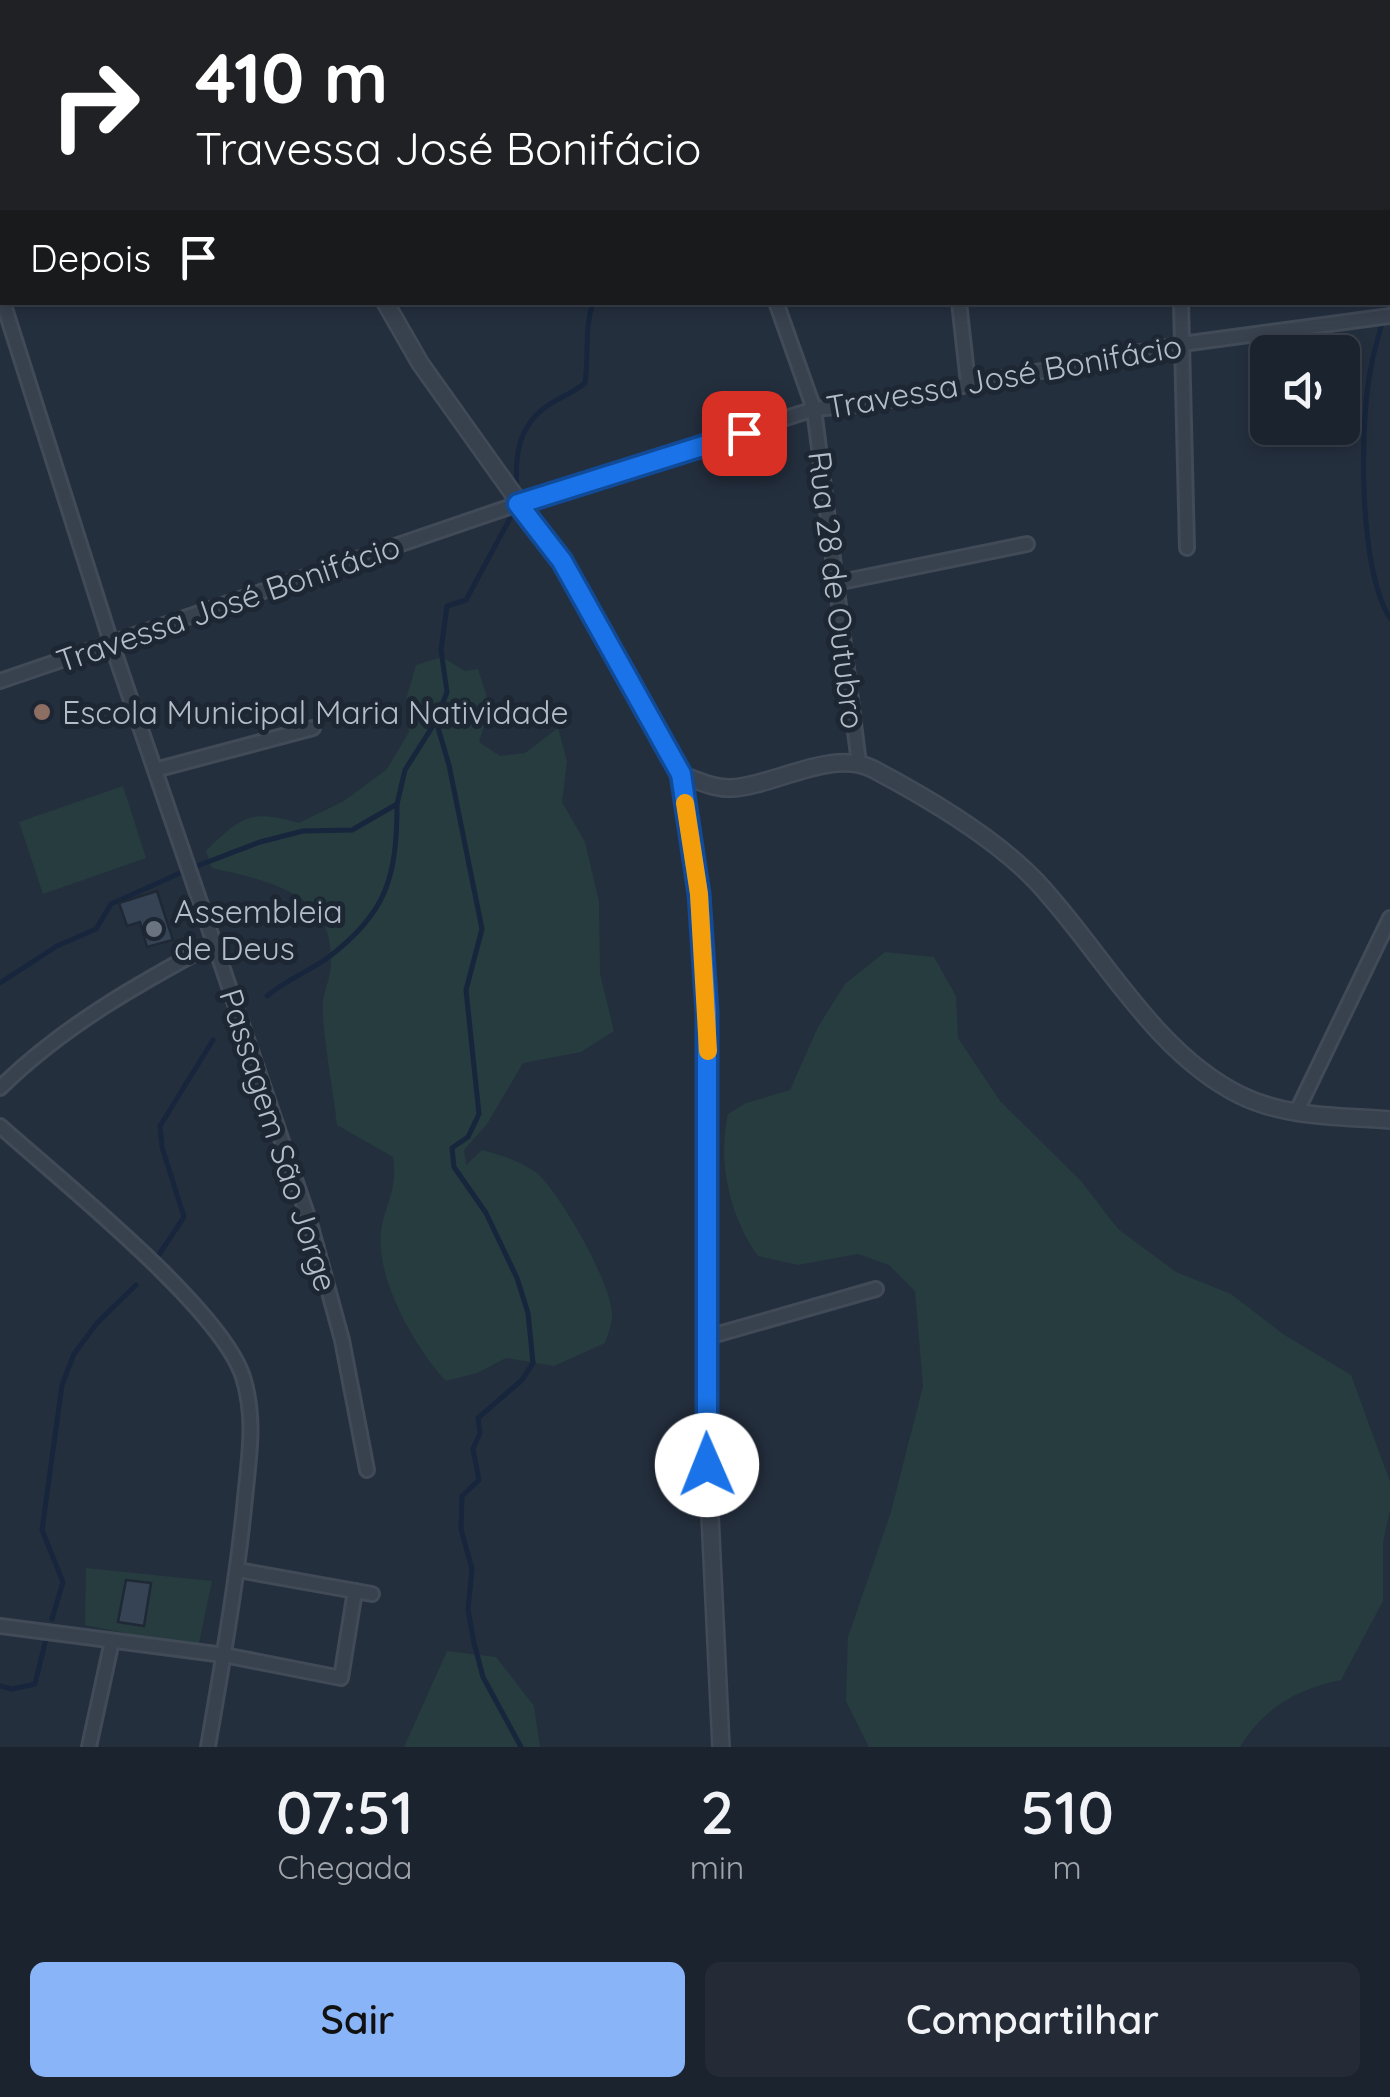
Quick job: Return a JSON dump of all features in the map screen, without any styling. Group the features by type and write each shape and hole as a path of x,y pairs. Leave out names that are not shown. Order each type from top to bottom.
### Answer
{"street":[{"name":"Passagem São Jorge","path":"4,305 111,642 310,1223 342,1340 367,1470"},
{"path":"387,305 420,363 562,561 681,774 699,894 707,1012 710,1602 721,1747"},
{"name":"Rua 28 de Outubro","path":"777,305 814,409 859,764"},
{"path":"959,305 968,383"},
{"path":"1181,305 1186,548"},
{"name":"Travessa José Bonifácio","path":"0,681 518,504 814,409 869,404 1372,310 1390,316"},
{"path":"836,583 1026,544"},
{"path":"154,770 313,728"},
{"path":"681,774 720,788 738,788 859,764 947,814 1026,871 1158,1028 1203,1070 1244,1098 1296,1113 1390,1120"},
{"path":"1296,1113 1390,918"},
{"path":"0,1088 42,1047 129,989 216,942"},
{"path":"0,1126 153,1264 202,1316 242,1375 252,1424 238,1570 208,1747"},
{"path":"708,1337 876,1288"},
{"path":"238,1570 372,1594"},
{"path":"0,1626 224,1655 341,1678 355,1591"},
{"path":"89,1747 112,1640"}],"green space":[{"path":"442,657 465,671 478,669 490,706 479,742 500,756 525,753 558,728 567,761 562,802 585,842 599,902 600,974 614,1031 581,1052 523,1063 487,1124 464,1150 466,1165 482,1150 526,1166 539,1175 560,1201 583,1240 609,1299 611,1324 605,1343 554,1366 506,1358 477,1373 446,1381 409,1329 383,1265 382,1225 393,1184 393,1157 337,1125 323,1013 331,963 329,939 321,920 309,905 275,885 212,868 206,851 248,819 258,816 299,823 344,801 387,769 409,732 406,699 416,665"},
{"path":"123,786 146,858 43,894 19,822"},
{"path":"885,952 934,957 956,996 958,1038 1000,1101 1081,1181 1118,1229 1176,1272 1231,1294 1283,1334 1351,1375 1390,1482 1390,1510 1383,1542 1383,1601 1341,1680 1283,1702 1260,1721 1240,1747 869,1747 846,1701 848,1637 891,1512 923,1386 915,1291 889,1265 858,1254 798,1265 758,1256 733,1207 724,1151 728,1114 746,1103 790,1090 818,1027 845,984"},
{"path":"86,1568 212,1581 198,1648 85,1625"},
{"path":"447,1651 496,1657 534,1706 540,1747 404,1747"}],"building":[{"path":"157,891 173,940 147,947 140,922 127,926 119,903"},
{"path":"126,1580 151,1583 144,1626 118,1622"}],"waterway":[{"path":"517,491 517,457 527,427 543,409 585,383 592,305"},
{"path":"1386,305 1368,388 1364,493 1372,565 1390,618"},
{"path":"516,507 466,600 447,606 441,650 447,692 436,721 449,765 482,929 466,990 479,1114 468,1137 452,1148 454,1167 486,1213 517,1278 528,1313 533,1363 522,1380 478,1418 480,1433 473,1449 479,1480 462,1496 461,1529 472,1569 468,1610 474,1643 483,1677 521,1747"},
{"path":"197,866 260,842 303,831 352,830 397,804 405,770 436,721"},
{"path":"267,996 326,959 363,926 375,909 391,873 397,804"},
{"path":"0,983 57,946 96,929 111,904 180,873"},
{"path":"154,1262 184,1217 162,1147 160,1126 213,1040"},
{"path":"52,1619 63,1582 42,1530 62,1385 74,1354 97,1323 136,1285"},
{"path":"0,1686 12,1689 35,1684 47,1635"}],"slow traffic":[{"path":"685,803 699,894 708,1051"}],"place":[{"name":"Escola Municipal Maria Natividade","path":"42,712"},
{"name":"Assembleia de Deus","path":"154,929"}],"route":[{"path":"707,1465 707,1012 699,894 681,774 562,561 518,504 744,433"}]}
